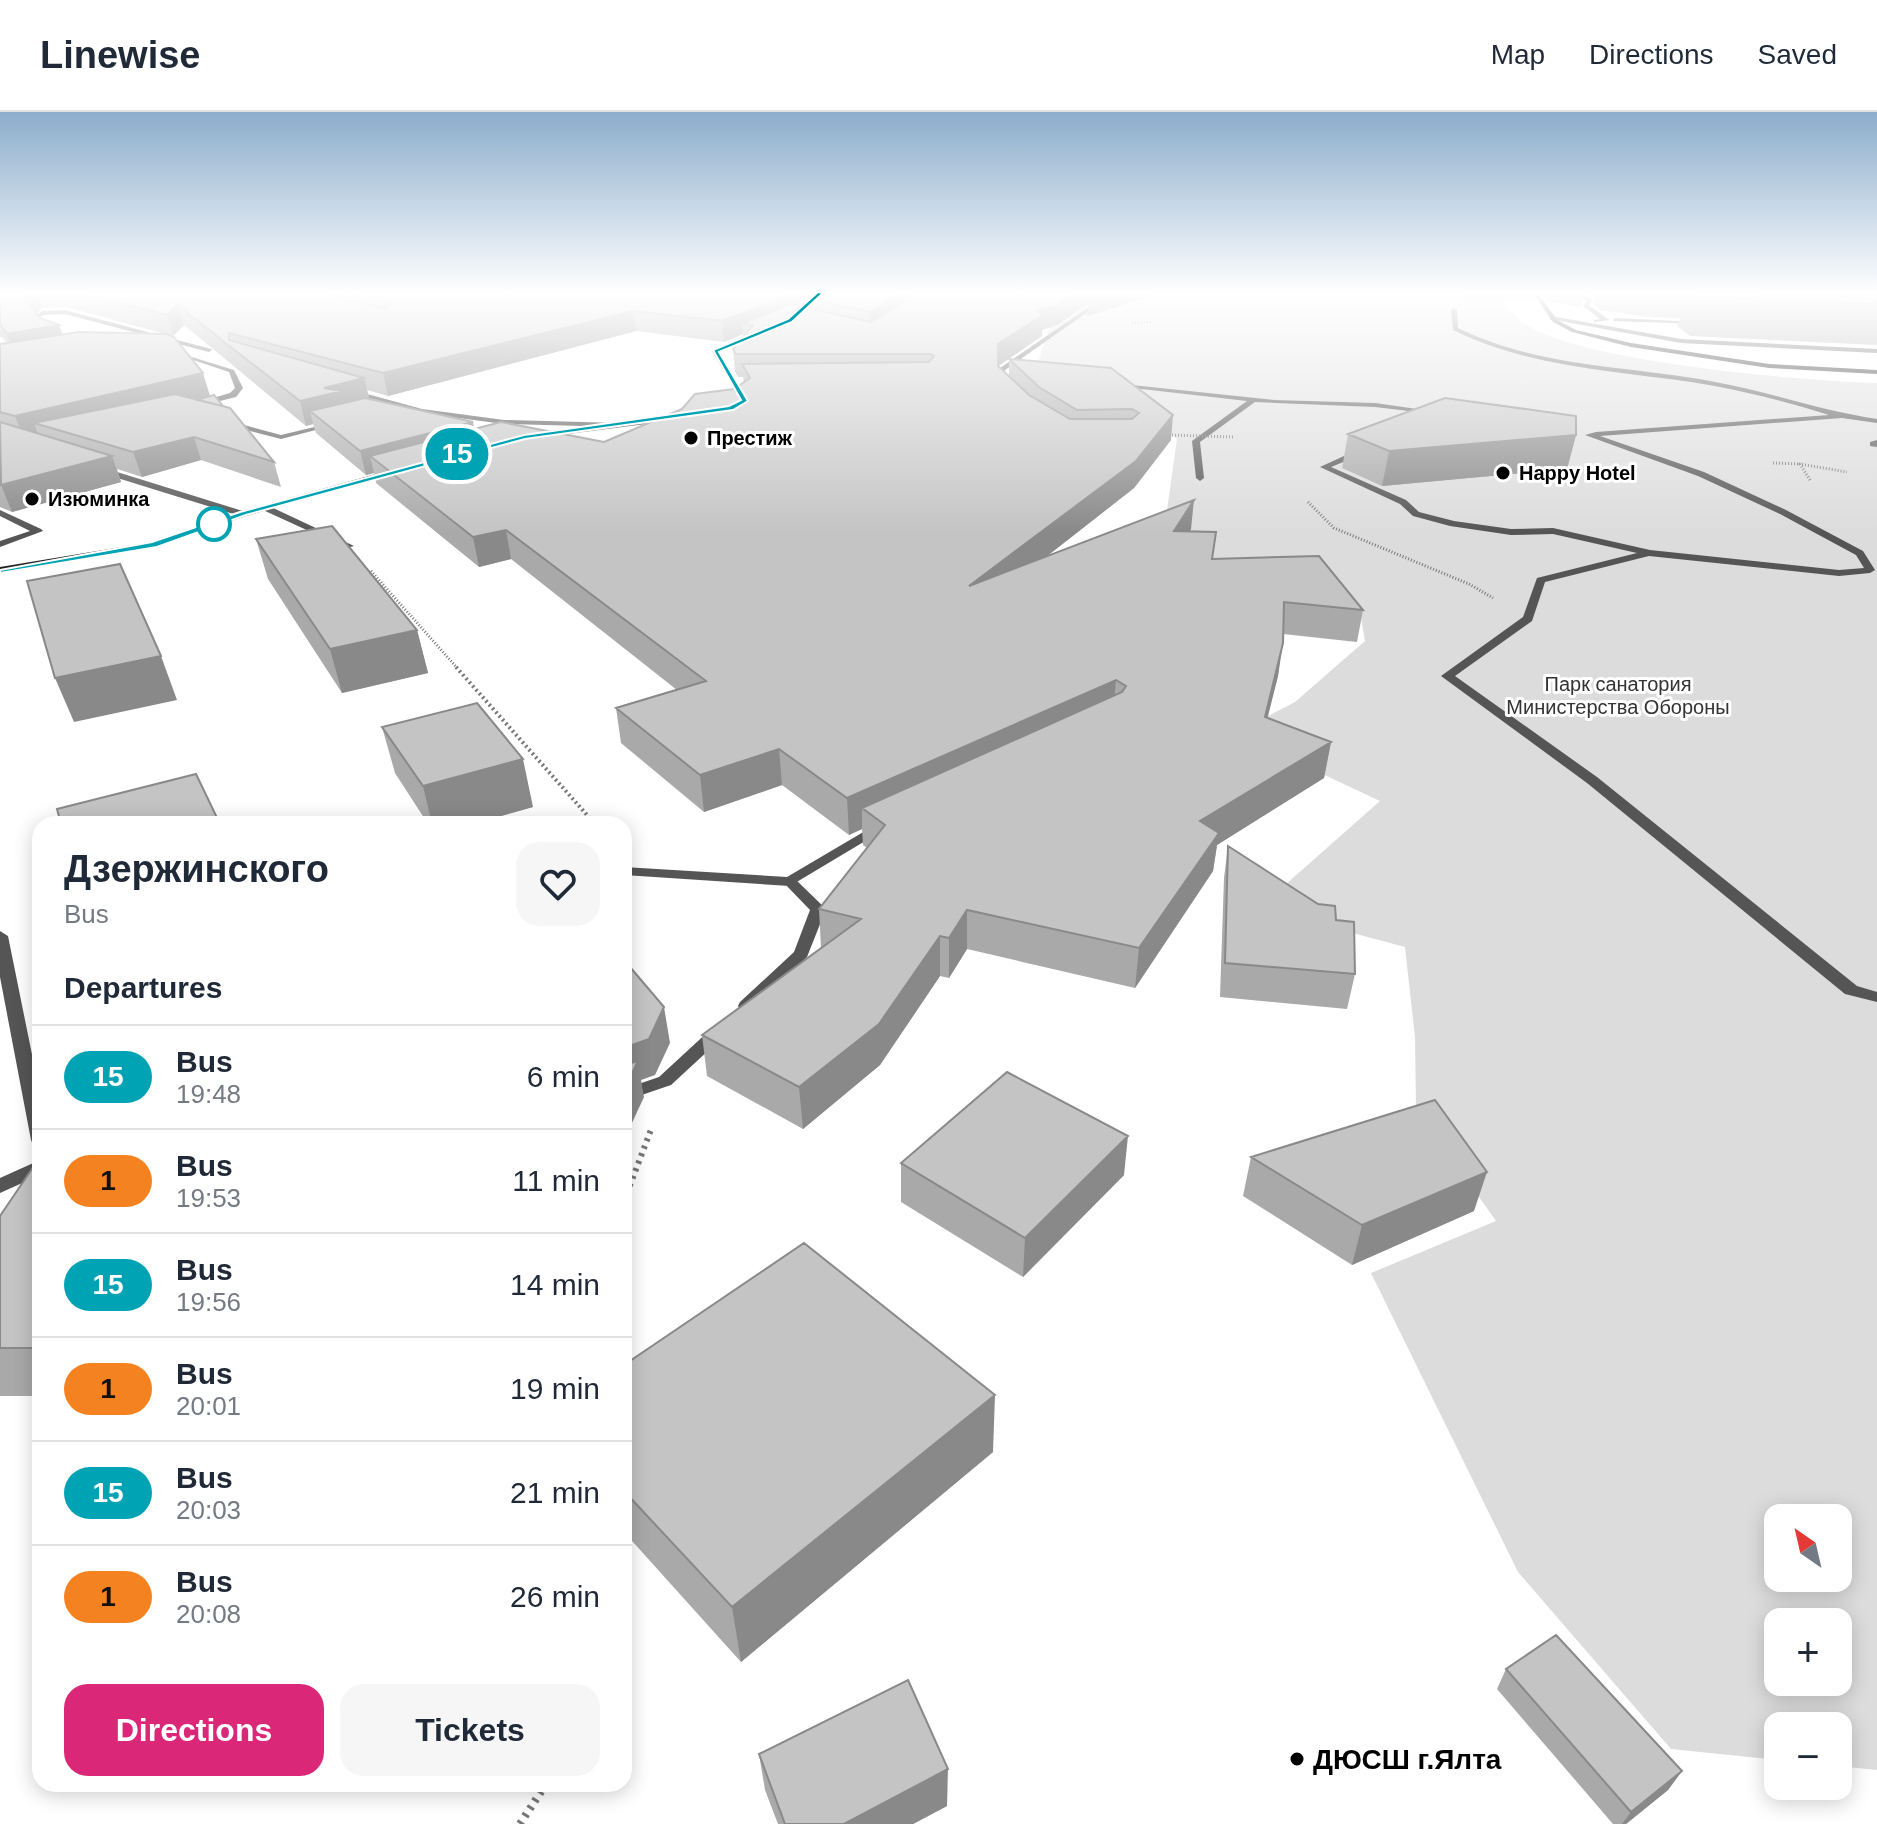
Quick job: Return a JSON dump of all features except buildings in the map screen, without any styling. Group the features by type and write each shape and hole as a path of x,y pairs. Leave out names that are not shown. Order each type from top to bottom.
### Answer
{"street":[{"path":"193,407 233,395 239,388 233,373"},
{"path":"728,373 745,401 731,408"},
{"path":"1003,373 1002,386 1012,396"},
{"path":"1632,373 1709,383 1807,403 1842,416 1877,421"},
{"path":"1004,376 1018,377"},
{"path":"734,382 749,382"},
{"path":"1104,383 1253,400 1375,405 1451,415"},
{"path":"336,387 421,411 490,421 620,425"},
{"path":"1200,478 1196,441 1253,400"},
{"path":"524,437 689,416"},
{"path":"1589,435 1842,416"},
{"path":"210,418 281,437 343,422"},
{"path":"1375,445 1324,467 1403,502 1416,514 1453,524 1511,532 1553,531 1650,553 1839,573 1870,570 1860,553 1783,512 1701,474 1589,435 1574,433"},
{"path":"94,468 243,514"},
{"path":"0,570 154,545 243,514 404,469"},
{"path":"266,508 349,546"},
{"path":"0,513 38,531 0,544"},
{"path":"1650,553 1541,580 1528,619 1447,676 1592,780 1851,990 1877,997"},
{"path":"632,872 790,882 872,830 897,818"},
{"path":"632,1092 665,1081 801,954 818,909 790,882"},
{"path":"0,936 32,1099"},
{"path":"0,1186 32,1171"}],"path":[{"path":"1169,435 1234,437"},
{"path":"1813,486 1800,464 1854,473"},
{"path":"349,546 588,816"},
{"path":"632,1178 665,1081"},
{"path":"520,1824 541,1792"}],"green space":[{"name":"Парк санатория Министерства Обороны","path":"1061,373 1746,373 1877,383 1877,1770 1852,1767 1852,1712 1764,1712 1764,1759 1671,1749 1518,1572 1371,1273 1496,1221 1416,1108 1415,1037 1405,947 1259,908 1380,801 1235,733 1295,702 1365,641 1360,612 1160,560 1177,439 1107,382"}],"bus line":[{"name":"15","path":"0,570 154,545 243,514 524,437 731,408 745,401 728,373"}],"place":[{"name":"Престиж","path":"691,438"},
{"name":"Happy Hotel","path":"1503,473"},
{"name":"Изюминка","path":"32,499"},
{"name":"ДЮСШ г.Ялта","path":"1297,1759"}]}
